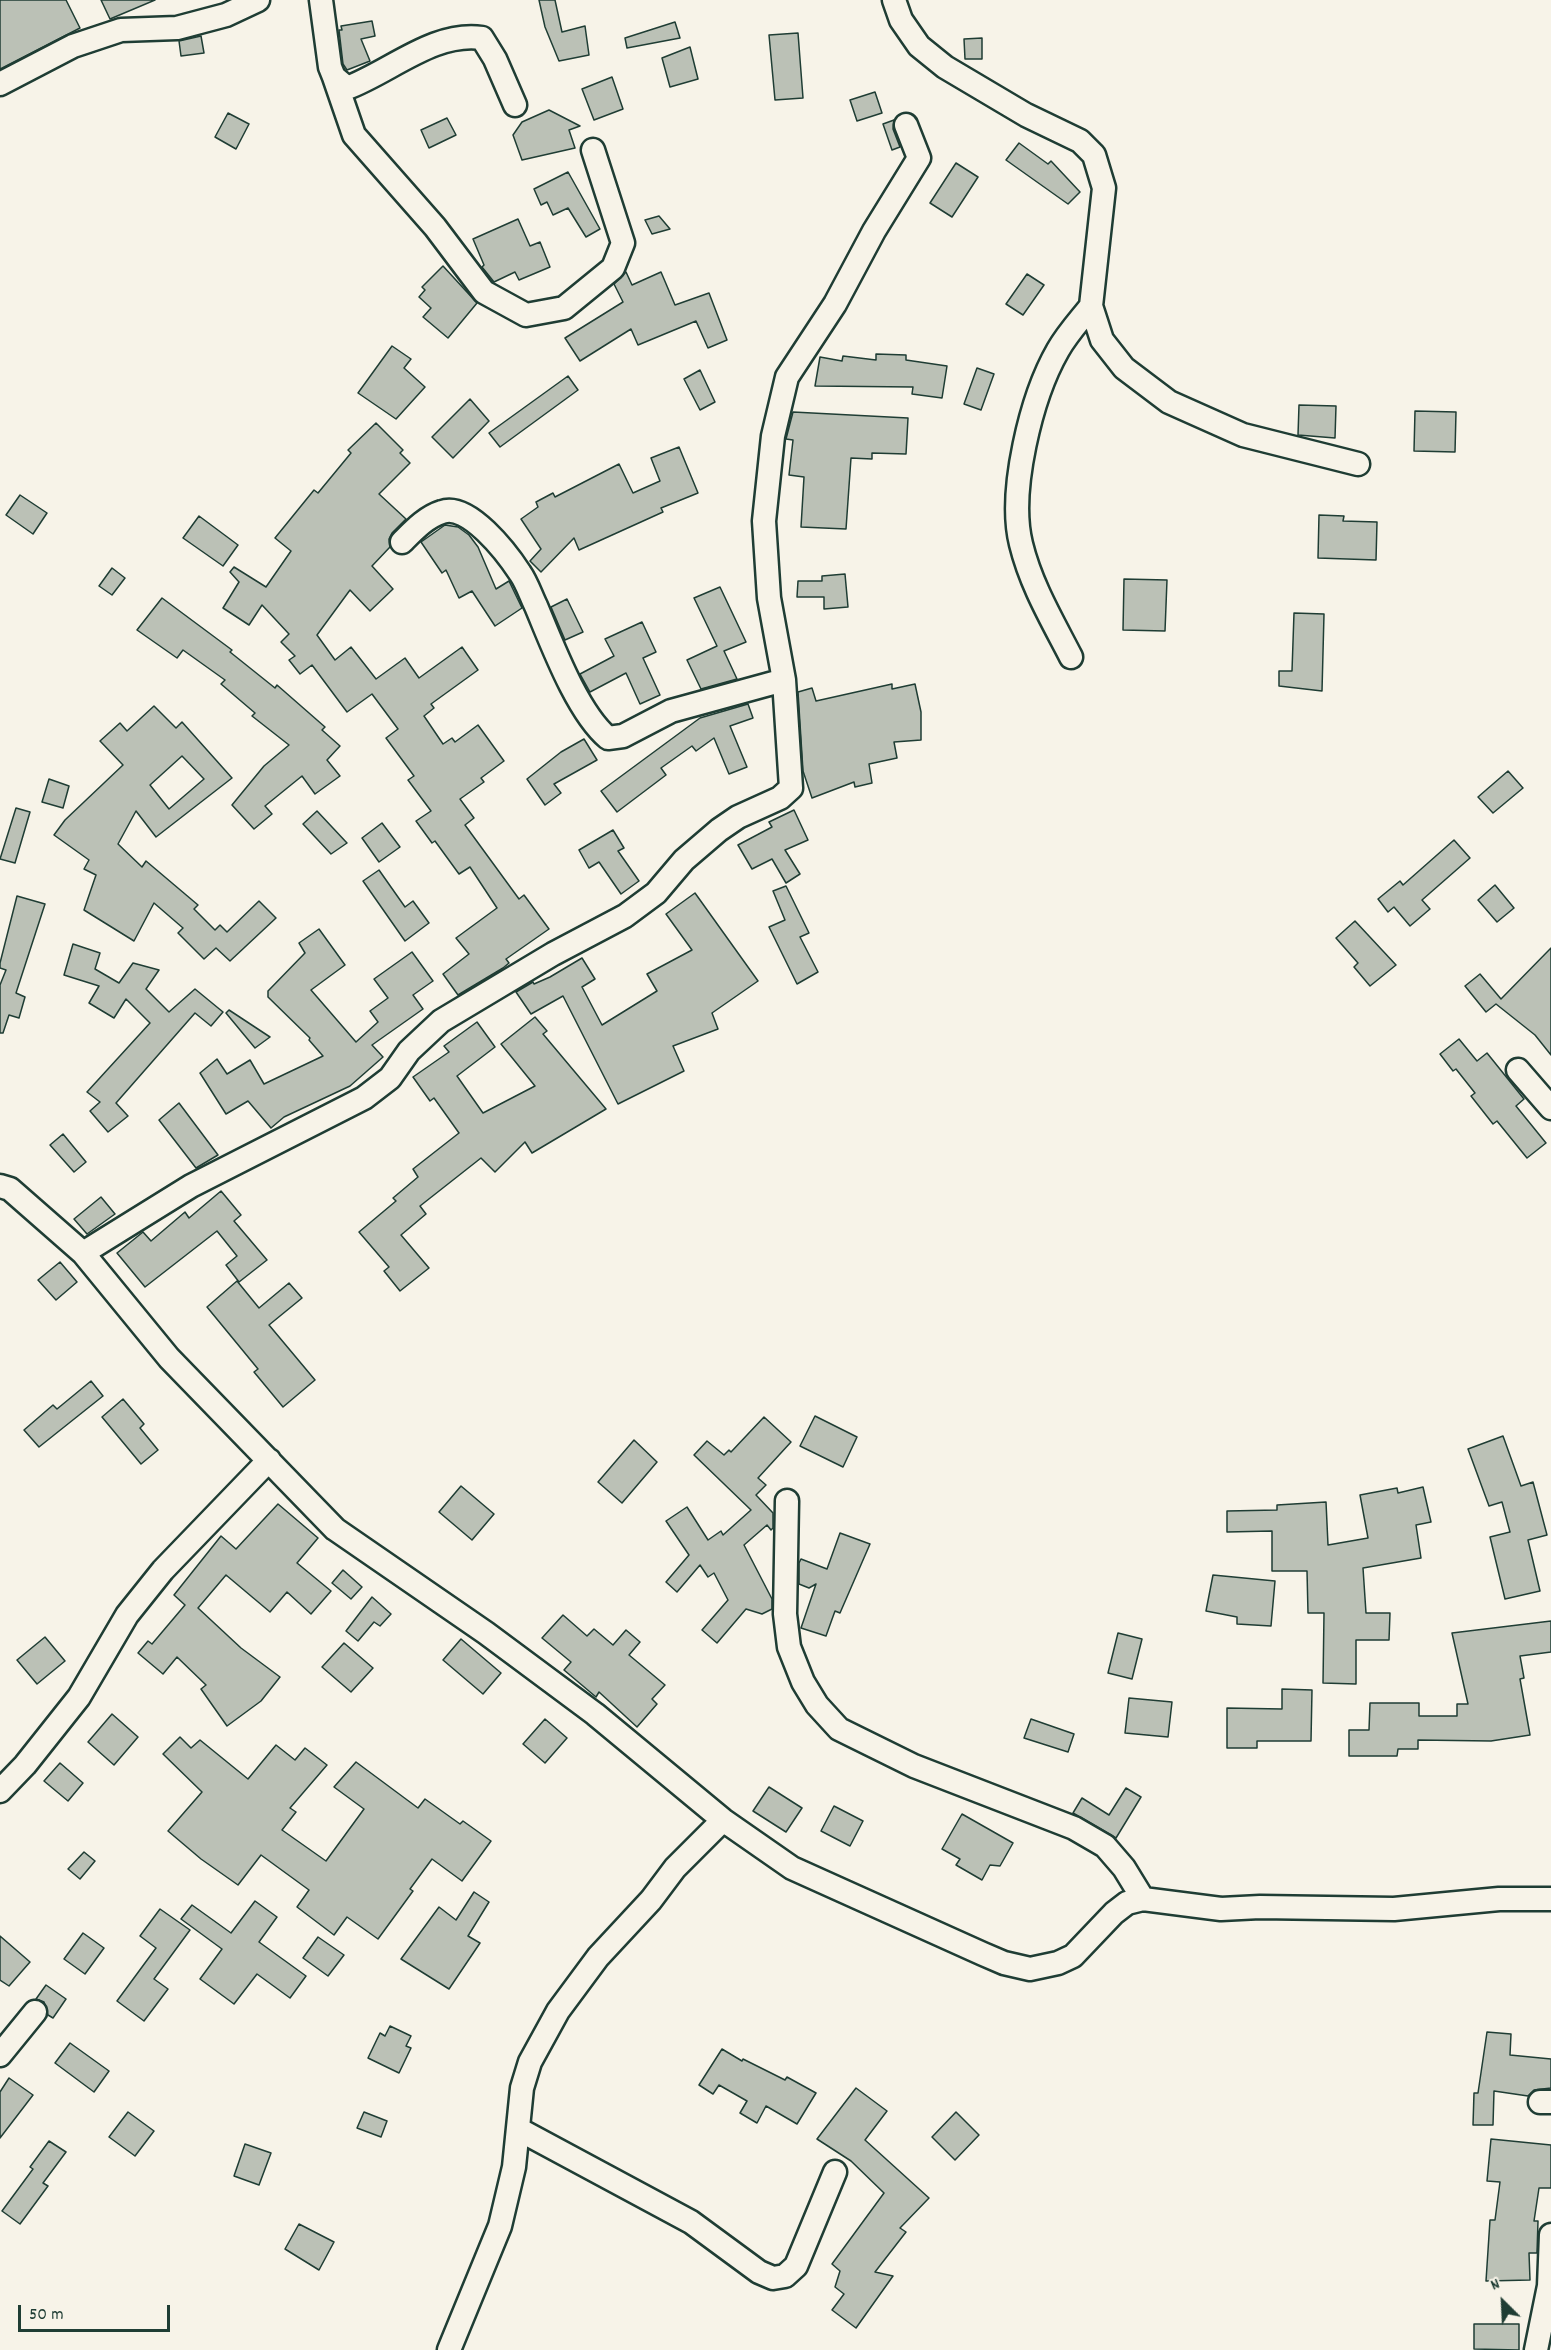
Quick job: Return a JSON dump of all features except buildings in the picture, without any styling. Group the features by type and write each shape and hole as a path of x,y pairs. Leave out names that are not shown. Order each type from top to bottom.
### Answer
{"street":[{"path":"0,84 82,43 121,30 177,28 226,15 258,0"},
{"path":"321,0 330,67 354,135 435,227 484,292 526,315 564,308 613,268 623,243 593,150"},
{"path":"894,0 901,20 919,46 945,67 1026,114 1080,141 1094,155 1104,188 1091,306 1102,340 1124,368 1169,402 1243,435 1358,464"},
{"path":"334,76 347,88 440,42 465,35 482,38 495,59 515,105"},
{"path":"83,1253 191,1186 364,1098 390,1078 409,1051 441,1021 553,954 625,916 656,893 684,860 719,830 780,798 791,788 784,681 769,598 764,521 773,436 787,377 835,304 874,231 919,158 906,125"},
{"path":"1071,657 1034,587 1020,543 1016,502 1021,463 1039,395 1058,350 1091,306"},
{"path":"402,542 420,524 443,511 464,513 490,536 521,574 583,706 597,728 608,738 623,736 671,711 784,681"},
{"path":"1518,1070 1551,1108"},
{"path":"0,1186 10,1190 83,1253 169,1358 336,1529 486,1633 595,1714 723,1820 792,1868 982,1954 1004,1963 1030,1969 1058,1963 1073,1956 1114,1913 1127,1903 1143,1899 1221,1909 1260,1907 1394,1909 1499,1899 1551,1899"},
{"path":"0,1791 25,1765 79,1697 126,1615 163,1570 269,1460"},
{"path":"787,1501 785,1614 789,1647 803,1682 817,1705 839,1729 914,1766 1064,1824 1106,1846 1125,1868 1143,1899"},
{"path":"449,2350 500,2226 514,2167 522,2088 527,2070 558,2011 598,1957 651,1900 675,1868 723,1820"},
{"path":"0,2055 35,2012"},
{"path":"518,2129 691,2222 759,2272 772,2278 785,2276 796,2266 835,2172"},
{"path":"1536,2350 1549,2286 1551,2235"}]}
